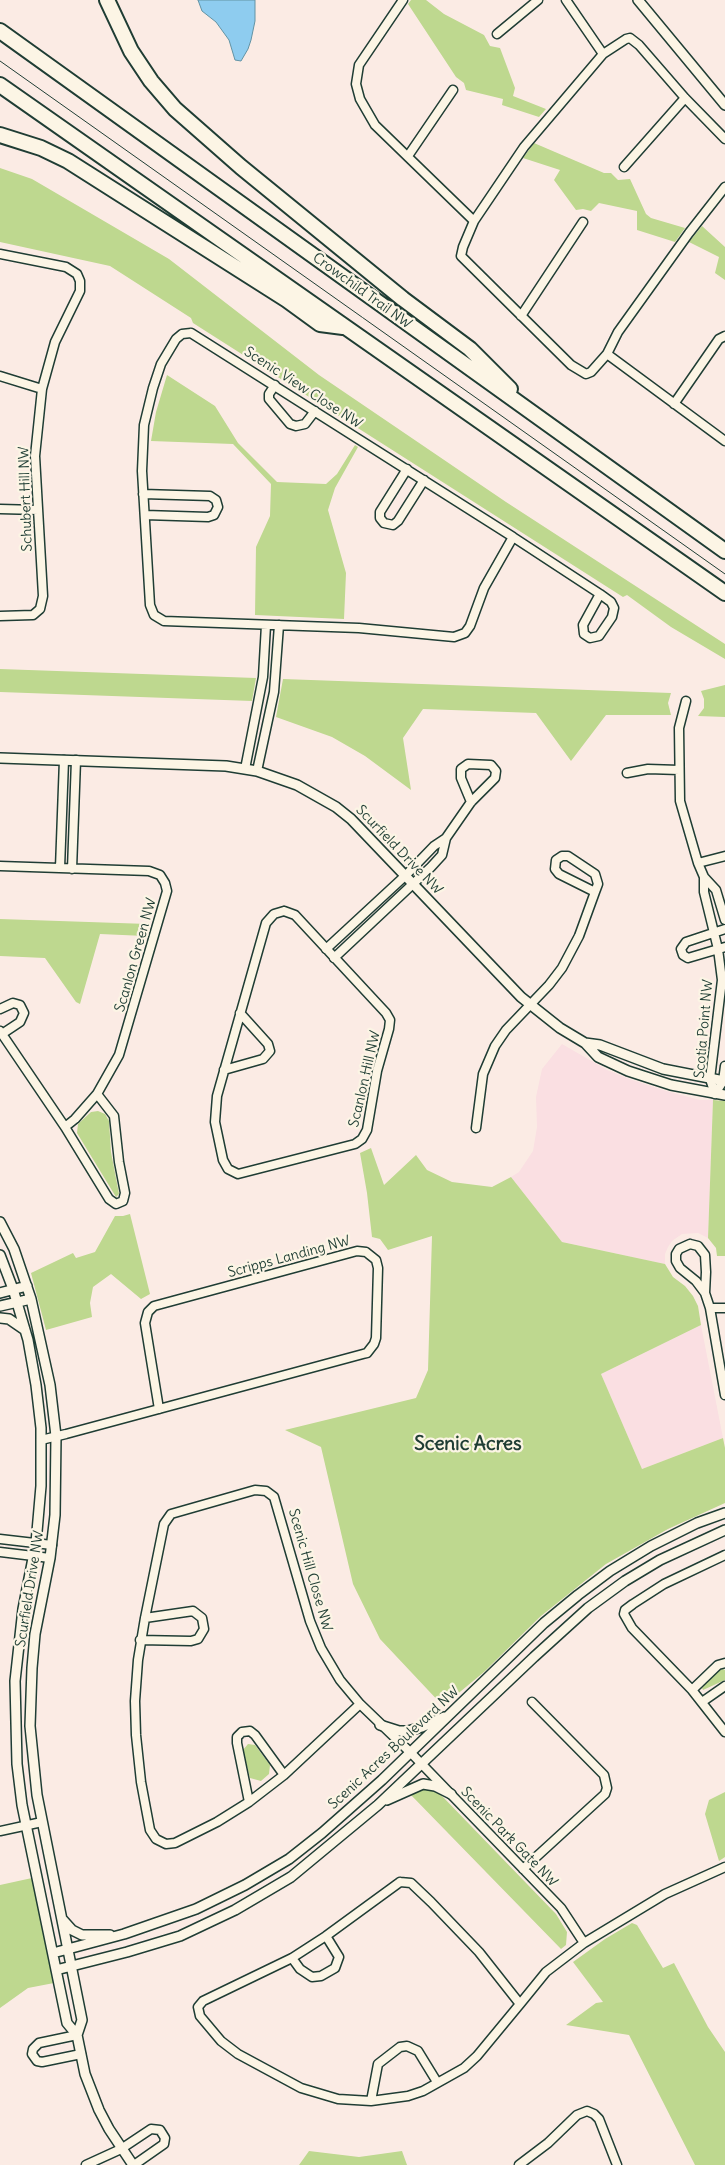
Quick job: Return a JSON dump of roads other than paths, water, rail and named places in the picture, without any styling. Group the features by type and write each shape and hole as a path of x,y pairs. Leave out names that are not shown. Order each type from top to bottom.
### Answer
{"highway":[{"path":"107,0 131,51 151,81 175,109 241,167 403,299 470,349 536,417"},
{"name":"Crowchild Trail NW","path":"0,31 725,551"},
{"path":"0,85 725,593"},
{"path":"0,135 41,148 68,161 279,295 320,324 346,327"}],"street":[{"path":"403,0 359,65 356,84 360,99 375,124 474,221"},
{"path":"497,34 538,0"},
{"path":"566,0 603,54"},
{"path":"638,0 725,104"},
{"path":"725,140 635,41 630,38 626,39 603,54 524,147 474,221 461,256 571,365 582,372 591,372 607,354 624,324 689,232 725,188"},
{"path":"408,156 453,90"},
{"path":"624,167 685,98"},
{"path":"521,316 583,222"},
{"name":"Schubert Hill NW","path":"0,254 66,267 77,274 80,281 80,291 56,342 42,389 35,456 43,596 40,608 36,614 30,616 0,616"},
{"name":"Scenic View Close NW","path":"186,333 197,335 274,385 513,537 484,588 470,626 460,636 388,630 164,621 154,615 150,605 142,449 147,407 161,364 178,336 186,333"},
{"path":"674,404 716,343 725,336"},
{"path":"607,354 725,441"},
{"path":"0,376 42,389"},
{"path":"274,385 270,399 290,424 296,426 305,424 315,410"},
{"path":"407,469 381,509 380,518 384,523 393,525 398,521 424,480"},
{"path":"144,494 210,496 216,500 218,506 216,513 208,517 145,515"},
{"path":"0,509 38,510"},
{"path":"513,537 600,594 611,602 613,612 599,636 590,638 584,634 583,625 600,594"},
{"path":"245,768 263,677 266,624"},
{"path":"257,771 275,684 279,625"},
{"name":"Scotia Point NW","path":"686,701 679,728 678,770 680,801 698,863 704,877 716,890 725,920"},
{"name":"Scurfield Drive NW","path":"0,758 245,768 297,785 336,807 366,833 530,1005 560,1028 585,1043 598,1058 628,1071 671,1085 725,1095"},
{"path":"60,868 64,760"},
{"path":"72,869 76,760"},
{"path":"326,949 406,875 434,846 446,838 471,802 495,778 496,771 491,765 468,764 461,768 460,778 471,802"},
{"path":"627,772 648,769 678,770"},
{"path":"334,958 414,884 442,855 446,838"},
{"path":"476,1128 486,1063 494,1046 506,1030 549,986 570,955 595,892 598,884 595,874 568,856 562,856 556,860 554,866 559,874 595,892"},
{"path":"698,863 725,856"},
{"name":"Scanlon Green NW","path":"0,866 153,872 160,875 166,888 124,1042 108,1077 97,1094 75,1119 64,1127"},
{"name":"Scotia Point NW","path":"704,877 704,892 715,932 722,948 721,993 710,1079 715,1094"},
{"name":"Scanlon Hill NW","path":"284,911 295,915 334,958 386,1013 390,1020 390,1029 372,1098 367,1130 362,1139 354,1144 243,1174 232,1172 223,1160 215,1122 216,1106 224,1070 266,923 270,917 284,911"},
{"path":"722,948 691,958 685,957 681,952 681,946 686,942 725,929"},
{"path":"0,1009 14,1002 22,1007 24,1013 20,1022 1,1032 109,1199 116,1204 124,1201 126,1193 119,1162 114,1116 97,1094"},
{"path":"224,1070 263,1059 270,1051 268,1044 240,1013"},
{"name":"Scurfield Drive NW","path":"585,1043 600,1045 663,1069 724,1081"},
{"name":"Scotia Point NW","path":"715,1094 724,1081 725,1066"},
{"name":"Scurfield Drive NW","path":"0,1222 14,1249 31,1299 50,1385 56,1436 57,1487 52,1545 36,1634 30,1709 33,1764 42,1822 82,2020 77,2036"},
{"path":"705,1293 706,1272 704,1252 694,1244 684,1245 676,1254 678,1265 696,1280 705,1293 710,1308 725,1395"},
{"name":"Scripps Landing NW","path":"41,1440 159,1409 367,1353 376,1338 378,1268 376,1260 366,1252 357,1251 154,1306 148,1312 145,1323 159,1409"},
{"name":"Scurfield Drive NW","path":"0,1255 26,1330 36,1385 41,1440 41,1486 36,1543 24,1609 15,1680 17,1764 26,1825 67,2023 77,2036"},
{"path":"0,1293 27,1286"},
{"path":"0,1306 31,1299"},
{"path":"710,1308 725,1308"},
{"path":"0,1318 9,1319 26,1330"},
{"name":"Scenic Hill Close NW","path":"360,1704 284,1775 249,1802 217,1822 175,1843 161,1843 152,1834 141,1782 135,1701 140,1640 164,1524 167,1518 178,1511 255,1490 266,1491 277,1502 314,1634 330,1666 360,1704 410,1753"},
{"name":"Scenic Acres Boulevard NW","path":"53,1954 124,1934 196,1909 245,1885 289,1859 322,1833 410,1753 544,1623 578,1595 610,1571 650,1546 725,1513"},
{"name":"Scenic Acres Boulevard NW","path":"56,1970 180,1936 235,1910 291,1877 378,1805 534,1656 594,1604 625,1581 660,1560 725,1530"},
{"path":"0,1539 52,1545"},
{"path":"0,1552 50,1558"},
{"path":"725,1555 664,1584 624,1612 625,1618 632,1628 692,1690 725,1732"},
{"path":"140,1640 191,1642 201,1636 204,1629 202,1618 193,1611 144,1618"},
{"path":"692,1690 718,1664 725,1663"},
{"path":"702,1702 725,1686"},
{"path":"523,1869 606,1794 607,1788 604,1775 532,1702"},
{"path":"380,1725 399,1731 414,1730 451,1714"},
{"path":"249,1802 237,1743 237,1737 242,1732 250,1731 255,1734 284,1775"},
{"name":"Scenic Park Gate NW","path":"410,1753 561,1908 584,1943"},
{"path":"378,1805 420,1784 435,1786 451,1794"},
{"path":"0,1831 42,1822"},
{"path":"520,2004 478,1952 411,1883 404,1882 397,1883 326,1936 292,1958 203,2000 198,2007 200,2016 228,2048 289,2082 317,2094 338,2099 371,2101 408,2096 464,2068 477,2056 520,2004 546,1972 584,1943 665,1894 725,1867"},
{"path":"62,1918 72,1930 82,1934 124,1934"},
{"path":"292,1958 300,1969 312,1977 321,1976 335,1968 338,1957 326,1936"},
{"path":"81,2054 42,2062 37,2061 32,2054 33,2049 39,2044 77,2036 93,2097 109,2130 121,2149 134,2165 162,2146 165,2138 162,2132 157,2129 151,2129 121,2149 86,2165"},
{"path":"371,2101 378,2064 400,2047 407,2046 418,2051 437,2082"},
{"path":"519,2165 548,2143 576,2114 587,2112 594,2114 599,2119 617,2165"}],"water":[{"path":"198,0 255,0 255,21 251,40 241,61 235,60 229,40 216,22 202,11"}],"tram line":[{"path":"0,61 725,574"}],"district":[{"name":"Scenic Acres","path":"468,1445"}]}
